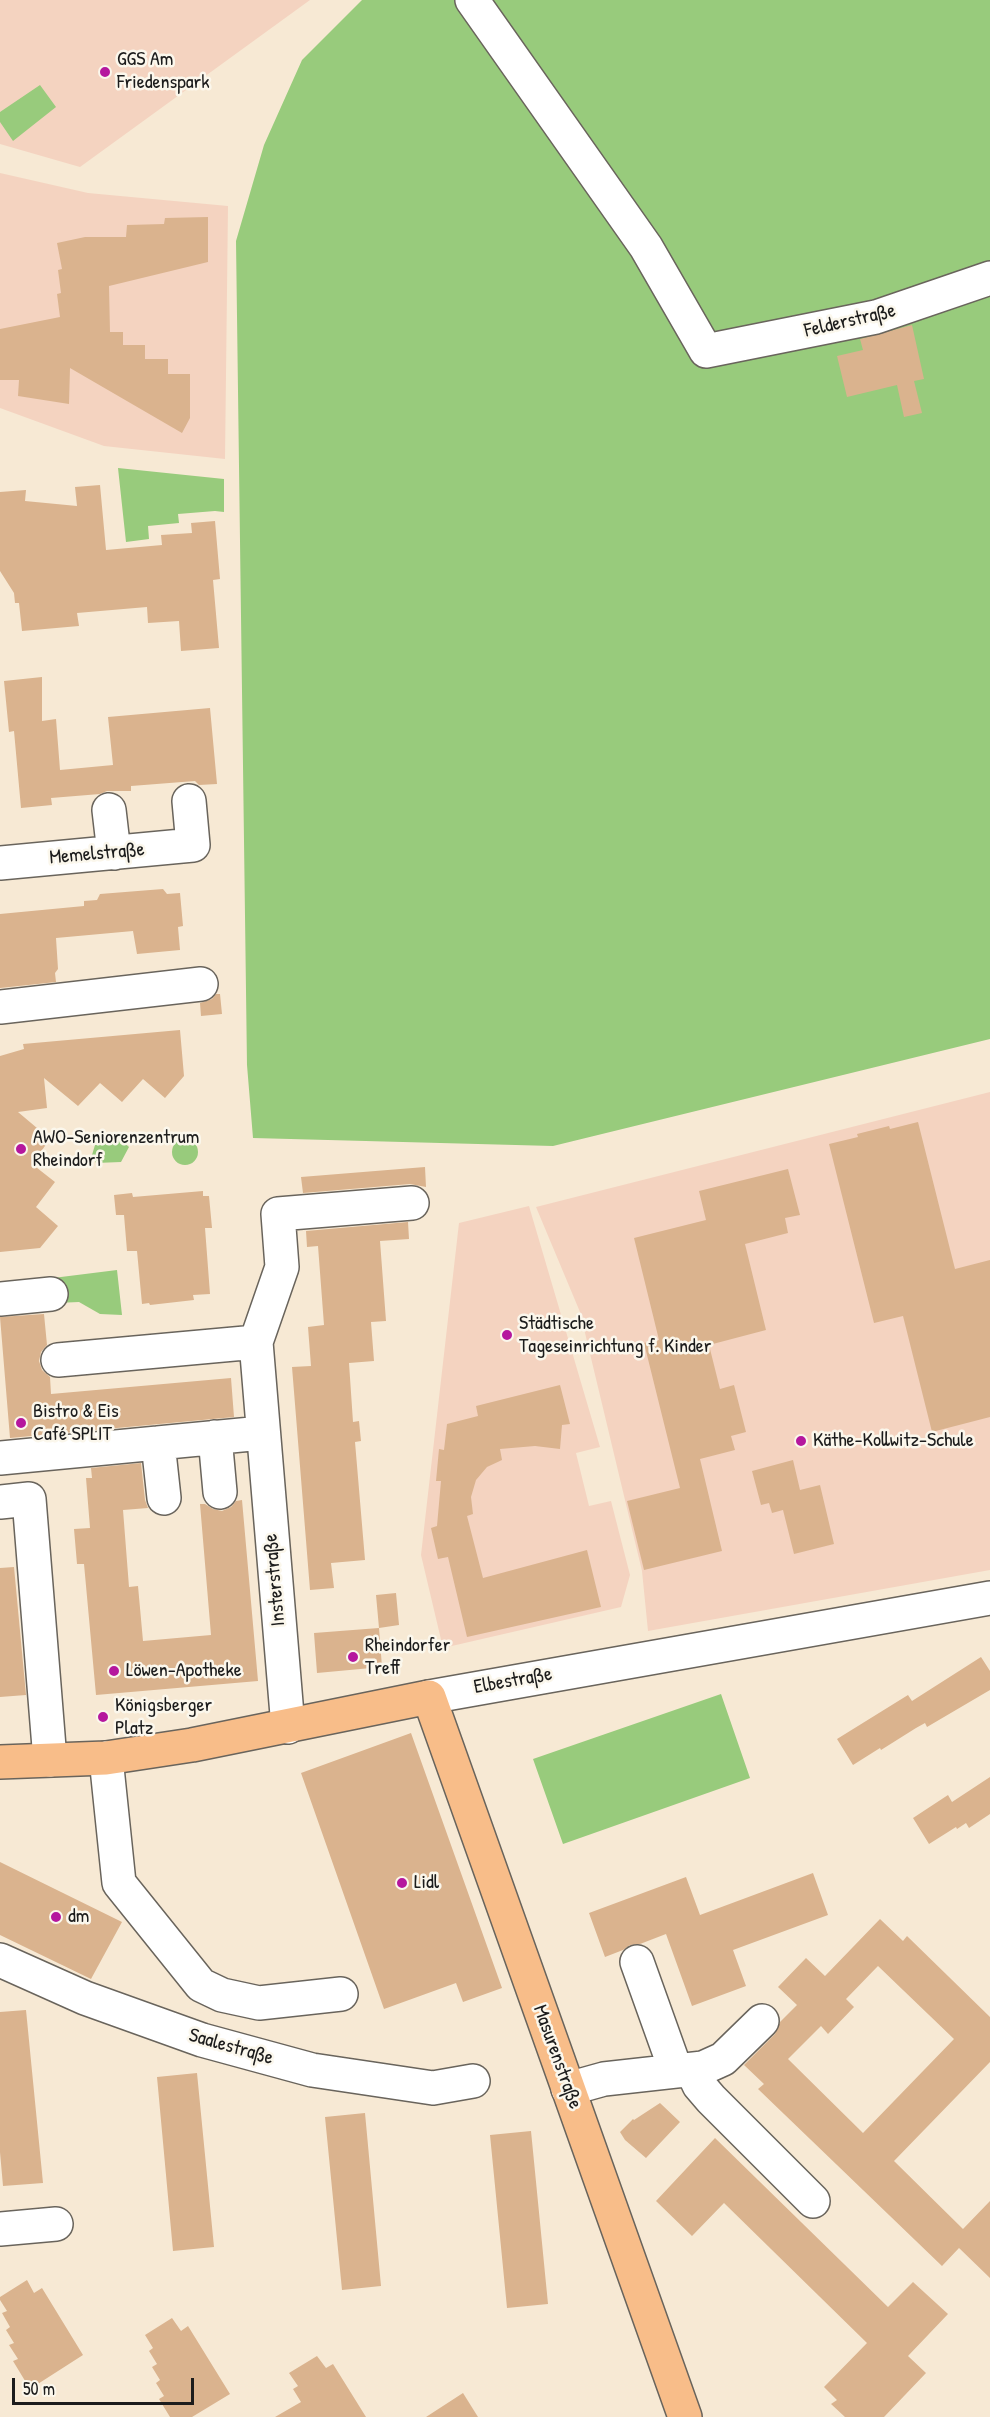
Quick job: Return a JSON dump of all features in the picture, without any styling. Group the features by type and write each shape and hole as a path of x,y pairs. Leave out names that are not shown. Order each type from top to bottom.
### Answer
{"main road":[{"name":"Elbestraße","path":"0,1762 106,1758 288,1727 429,1697"},
{"name":"Masurenstraße","path":"429,1697 685,2417"}],"street":[{"name":"Felderstraße","path":"472,0 646,247 706,351 876,317 990,278"},
{"name":"Memelstraße","path":"0,863 193,845 189,801"},
{"path":"109,810 114,852"},
{"path":"0,1007 201,984"},
{"name":"Insterstraße","path":"288,1727 256,1342 269,1298 282,1268 278,1214 411,1203"},
{"path":"0,1299 51,1294"},
{"path":"58,1360 256,1342"},
{"path":"0,1458 262,1433"},
{"path":"215,1437 220,1492"},
{"path":"159,1443 164,1498"},
{"path":"0,1502 28,1499 50,1760"},
{"name":"Elbestraße","path":"429,1697 990,1598"},
{"path":"106,1758 119,1883 201,1985 222,1995 260,2003 341,1994"},
{"name":"Saalestraße","path":"0,1960 85,1998 202,2040 312,2070 433,2088 473,2080"},
{"path":"637,1962 684,2070 813,2201"},
{"path":"568,2089 604,2079 703,2068 723,2059 762,2021"},
{"path":"0,2229 56,2224"}],"shaded area":[{"name":"GGS Am Friedenspark","path":"0,0 310,0 80,167 0,144"},
{"path":"0,173 88,193 228,206 225,459 104,446 0,408"},
{"name":"Käthe-Kollwitz-Schule","path":"990,1092 990,1570 648,1631 642,1571 580,1312 536,1207"},
{"name":"Städtische Tageseinrichtung f. Kinder","path":"529,1206 600,1447 576,1453 589,1506 611,1501 630,1575 621,1607 443,1648 421,1555 459,1223"}],"green space":[{"path":"362,0 990,0 990,1039 553,1146 253,1138 247,1065 236,241 264,145 302,60"},
{"path":"40,85 56,107 13,141 0,122 0,112"},
{"path":"118,468 224,479 224,512 178,514 179,523 148,526 149,539 126,542"},
{"path":"120,1139 129,1147 121,1162 96,1163 92,1155 95,1145"},
{"path":"185,1139 194,1143 198,1152 194,1161 185,1165 176,1161 172,1152 176,1143"},
{"path":"117,1270 122,1315 100,1314 79,1302 56,1303 53,1278"},
{"path":"721,1694 750,1778 563,1844 533,1759"}],"building":[{"path":"208,217 208,262 109,286 110,332 123,332 123,345 145,345 145,359 168,359 168,374 190,374 190,418 182,433 70,368 69,404 18,396 19,380 0,380 0,329 60,317 57,294 61,293 58,270 62,269 57,243 85,237 126,237 127,225 164,224 165,218"},
{"path":"912,325 924,379 914,381 922,413 904,417 897,385 847,397 837,356 863,350 860,339"},
{"path":"100,485 106,550 162,545 161,535 192,533 191,523 215,521 220,579 213,580 219,648 181,651 179,621 148,623 147,607 77,613 79,626 22,631 19,603 15,603 14,593 0,571 0,492 26,490 25,501 77,506 75,487"},
{"path":"42,677 42,721 56,719 60,770 113,765 108,717 210,708 217,784 199,785 195,781 131,786 131,791 107,791 100,794 51,798 52,805 21,808 14,731 9,732 4,681"},
{"path":"163,889 167,894 180,893 183,926 178,927 180,950 137,954 133,931 56,938 58,969 55,973 56,982 0,988 0,914 84,906 84,901 97,900 100,894"},
{"path":"216,994 220,994 222,1014 201,1016 200,1003 212,999"},
{"name":"AWO-Seniorenzentrum Rheindorf","path":"180,1030 184,1076 165,1098 143,1079 122,1102 100,1083 78,1106 44,1078 47,1108 18,1112 50,1139 32,1164 55,1182 36,1207 58,1226 40,1248 0,1252 0,1056 24,1049 23,1044"},
{"path":"918,1122 955,1269 990,1260 990,1417 932,1432 903,1316 874,1323 829,1144 889,1126 890,1129"},
{"path":"425,1167 426,1187 410,1184 303,1193 301,1177"},
{"path":"788,1169 800,1215 785,1218 788,1233 745,1244 766,1330 709,1345 720,1389 734,1385 746,1432 731,1436 735,1450 700,1459 722,1551 644,1570 627,1501 680,1488 644,1343 659,1340 634,1238 706,1220 699,1191"},
{"path":"203,1191 203,1196 209,1196 212,1228 205,1228 210,1294 193,1295 194,1300 142,1304 137,1251 127,1251 124,1215 116,1215 114,1195 132,1193 133,1197"},
{"path":"408,1222 409,1239 380,1241 386,1321 371,1322 374,1361 349,1363 353,1422 359,1421 361,1441 355,1442 365,1560 331,1563 334,1588 310,1590 292,1367 311,1366 308,1327 324,1325 318,1246 307,1247 306,1231"},
{"path":"44,1314 47,1345 41,1352 39,1361 42,1370 50,1377 51,1394 231,1378 234,1417 10,1438 0,1317"},
{"path":"560,1385 570,1424 562,1425 560,1449 535,1446 500,1449 502,1460 487,1467 476,1480 471,1497 473,1514 467,1516 483,1578 587,1550 601,1607 467,1637 448,1557 438,1559 431,1528 437,1526 441,1481 436,1481 439,1449 444,1450 447,1424 478,1416 476,1406"},
{"path":"793,1460 800,1490 820,1485 834,1544 794,1554 783,1510 772,1513 769,1503 761,1505 752,1471"},
{"path":"141,1463 148,1508 123,1510 129,1587 138,1586 143,1641 211,1635 200,1504 222,1511 231,1507 236,1501 242,1500 258,1681 96,1695 84,1564 77,1564 74,1529 90,1528 86,1478 92,1478 91,1468"},
{"path":"14,1567 26,1695 0,1697 0,1568"},
{"path":"396,1593 399,1625 379,1628 376,1595"},
{"path":"379,1628 382,1667 317,1673 314,1633"},
{"path":"981,1657 990,1671 990,1690 927,1727 925,1723 853,1765 837,1739 908,1695 912,1701"},
{"name":"Lidl","path":"411,1733 502,1988 463,2002 456,1983 384,2009 301,1773"},
{"path":"990,1777 990,1814 969,1828 966,1823 957,1829 956,1827 929,1844 913,1818 948,1795 952,1802"},
{"name":"dm","path":"0,1862 122,1922 91,1979 0,1935"},
{"path":"813,1873 828,1915 733,1950 746,1986 692,2006 666,1934 640,1944 630,1945 605,1957 589,1913 686,1877 700,1915"},
{"path":"880,1919 903,1941 907,1936 990,2017 990,2062 894,2161 963,2229 990,2201 990,2278 959,2248 942,2266 758,2089 764,2084 744,2065 775,2034 780,2022 797,2005 778,1987 806,1958 825,1976","holes":["878,1966 954,2039 863,2133 788,2059 821,2026 828,2034 854,2007 846,1999"]},
{"path":"26,2010 43,2183 3,2186 0,2152 0,2012"},
{"path":"197,2073 214,2247 173,2251 157,2077"},
{"path":"660,2103 680,2122 646,2158 625,2140 620,2132 633,2119"},
{"path":"365,2113 381,2286 342,2290 325,2117"},
{"path":"531,2131 548,2304 507,2308 490,2135"},
{"path":"715,2138 888,2307 913,2282 948,2314 908,2356 926,2373 884,2417 845,2417 831,2404 837,2400 824,2387 867,2343 724,2203 692,2236 656,2201"},
{"path":"27,2280 34,2293 42,2288 83,2355 30,2389 13,2361 18,2359 9,2345 14,2343 6,2330 10,2327 2,2313 7,2311 0,2300 0,2297"},
{"path":"172,2318 181,2331 188,2326 230,2394 192,2417 170,2417 159,2399 164,2396 156,2383 160,2380 152,2367 157,2364 149,2351 153,2348 145,2335"},
{"path":"317,2356 326,2368 333,2364 366,2417 275,2417 301,2402 293,2389 298,2386 289,2373"},
{"path":"463,2393 478,2417 426,2417"}],"place":[{"name":"GGS Am Friedenspark","path":"105,72"},
{"name":"AWO-Seniorenzentrum Rheindorf","path":"21,1149"},
{"name":"Städtische Tageseinrichtung f. Kinder","path":"507,1335"},
{"name":"Bistro & Eis Café SPLIT","path":"21,1423"},
{"name":"Käthe-Kollwitz-Schule","path":"801,1441"},
{"name":"Rheindorfer Treff","path":"353,1657"},
{"name":"Löwen-Apotheke","path":"114,1671"},
{"name":"Königsberger Platz","path":"103,1717"},
{"name":"Lidl","path":"402,1883"},
{"name":"dm","path":"56,1917"}]}
